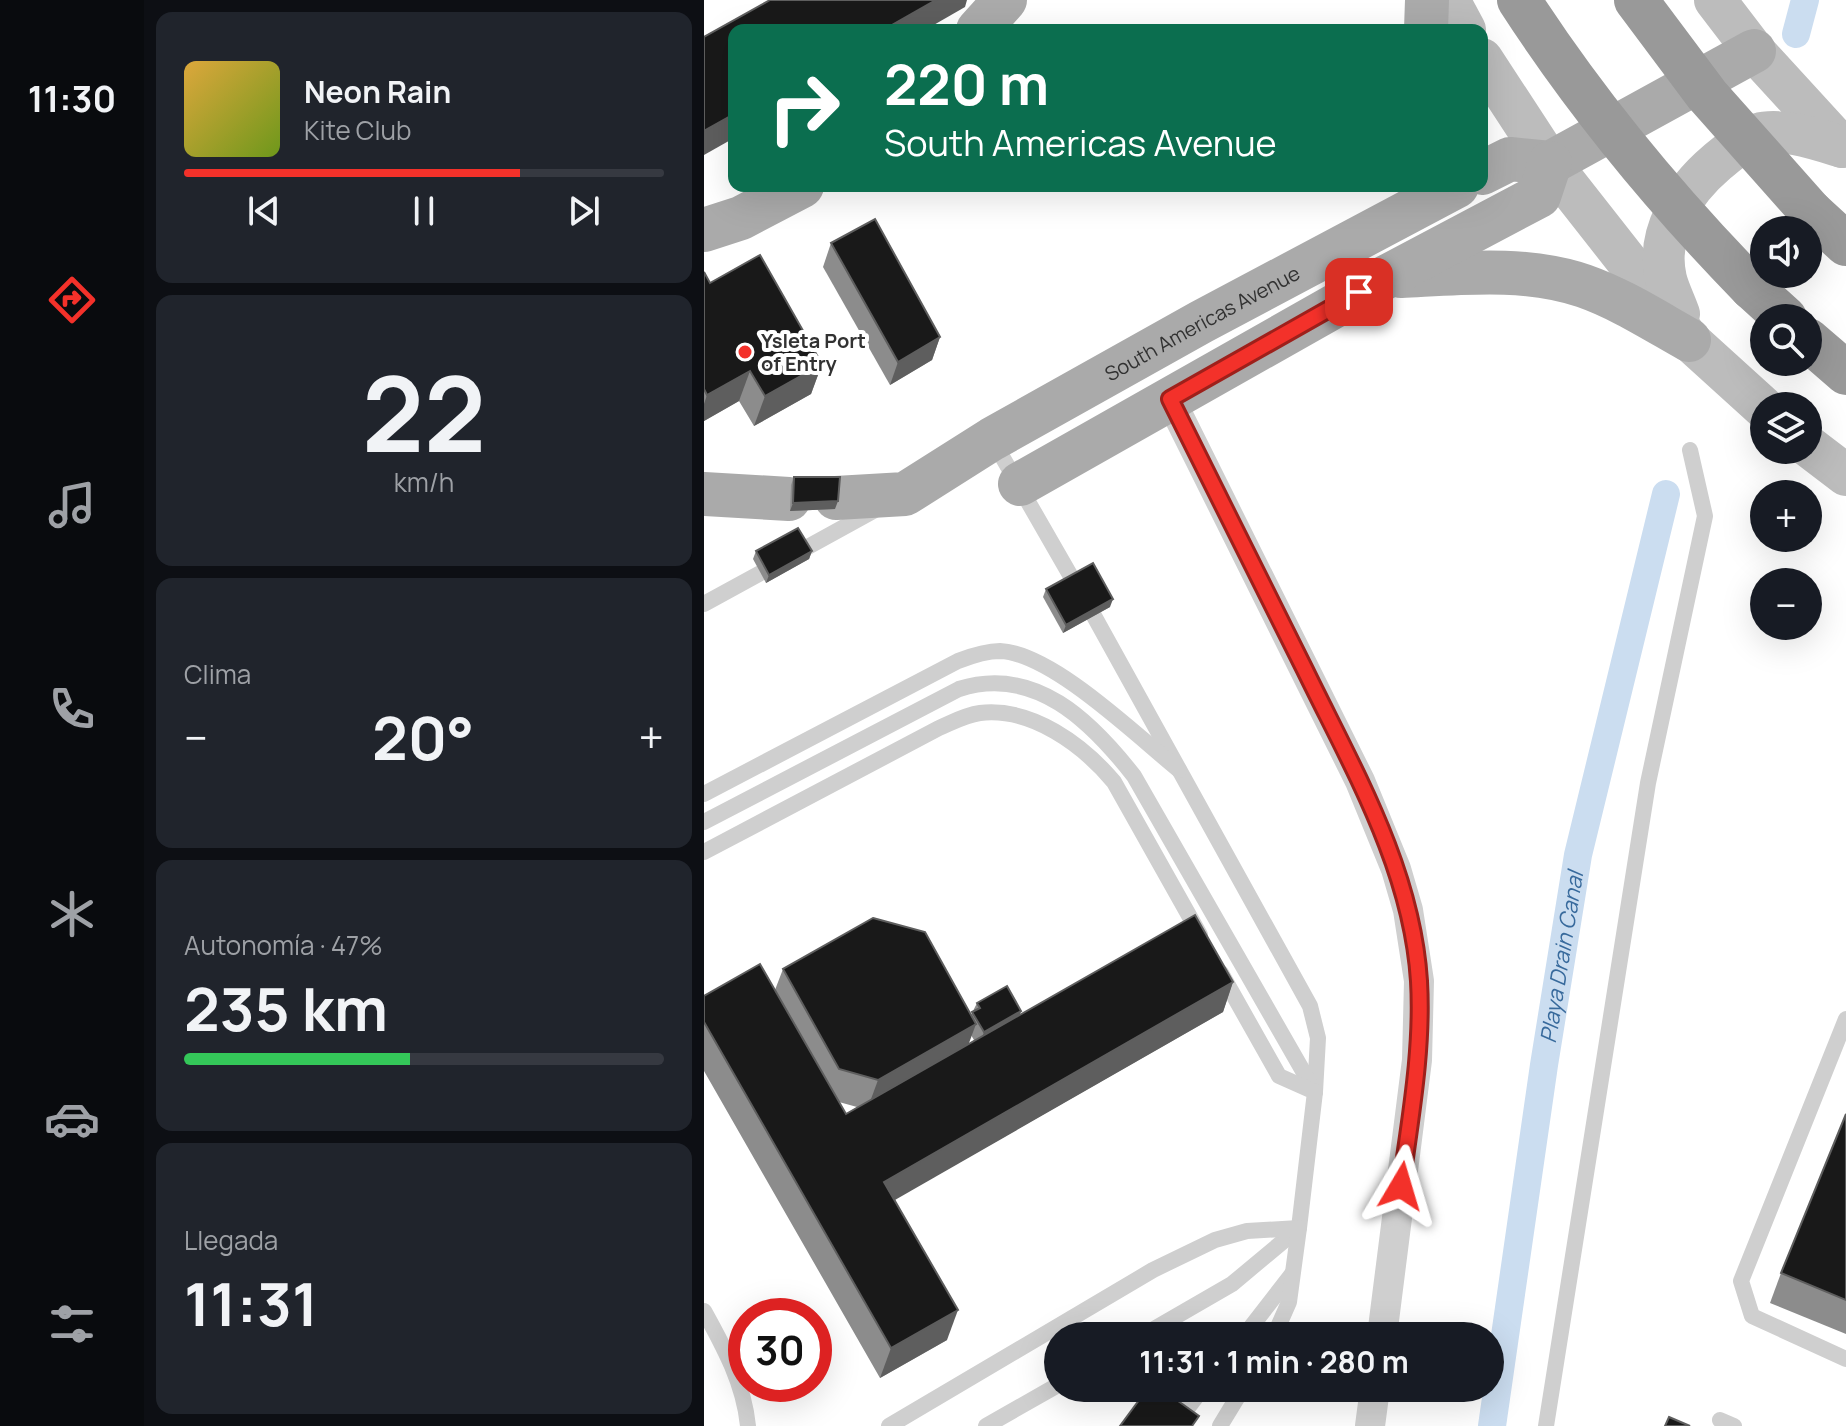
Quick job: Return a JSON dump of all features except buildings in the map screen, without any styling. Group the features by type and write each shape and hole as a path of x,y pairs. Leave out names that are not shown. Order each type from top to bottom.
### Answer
{"highway":[{"path":"1519,0 1593,109 1694,228 1770,304"},
{"path":"1636,0 1717,107 1811,212 1846,244"},
{"path":"1822,352 1846,373"}],"main road":[{"path":"983,24 1005,0"},
{"path":"1426,24 1427,0"},
{"path":"1449,0 1462,24"},
{"path":"1715,0 1754,51 1844,149"},
{"path":"1488,170 1510,159 1550,163 1754,51"},
{"path":"1488,68 1550,163 1689,340 1750,395"},
{"path":"1689,340 1666,280 1665,243 1669,222 1700,177 1758,134 1798,134 1844,149"},
{"path":"1020,484 1386,277 1539,196 1550,163"},
{"path":"704,230 741,218 791,192"},
{"path":"1343,245 1380,192"},
{"name":"South Americas Avenue","path":"905,494 992,439 1201,322 1445,192"},
{"path":"1386,277 1484,272 1557,279 1605,294 1689,340"},
{"path":"1170,399 1175,376 1201,322"},
{"path":"1822,457 1846,475"},
{"path":"704,494 789,499"},
{"path":"836,498 905,494"}],"street":[{"path":"1170,399 1360,781 1385,841 1408,910 1419,981 1417,1060 1384,1322"},
{"path":"1370,1426 1373,1402"}],"lane":[{"path":"992,439 1073,580"},
{"path":"1546,1426 1648,783 1705,516 1690,450"},
{"path":"704,604 905,494"},
{"path":"1094,616 1310,1006 1318,1038 1315,1092 1295,1270 1289,1302 1280,1322"},
{"path":"704,794 958,661 977,654 1000,651 1022,655 1043,664 1069,681 1179,770"},
{"path":"704,822 959,689 979,683 1016,684 1046,695 1091,728 1134,776 1315,1092"},
{"path":"704,852 965,716 983,713 1024,719 1073,742 1114,782 1279,1076 1315,1092"},
{"path":"1846,1019 1741,1281 1752,1316 1846,1359"},
{"path":"1166,1322 1232,1284 1299,1228"},
{"path":"889,1426 1153,1270 1215,1240 1247,1231 1299,1228"},
{"path":"1255,1322 1295,1270"},
{"path":"704,1311 726,1350 746,1406 748,1426"},
{"path":"986,1426 1044,1393"},
{"path":"1174,1426 1192,1402"},
{"path":"1220,1426 1235,1402"}],"waterway":[{"name":"Playa Drain Canal","path":"1796,34 1805,0"},
{"name":"Playa Drain Canal","path":"1492,1426 1578,855 1666,494"}],"place":[{"name":"Ysleta Port of Entry","path":"745,352"}],"route":[{"path":"1359,292 1170,399 1360,781 1396,869 1408,910 1419,981 1417,1060 1401,1186"}]}
